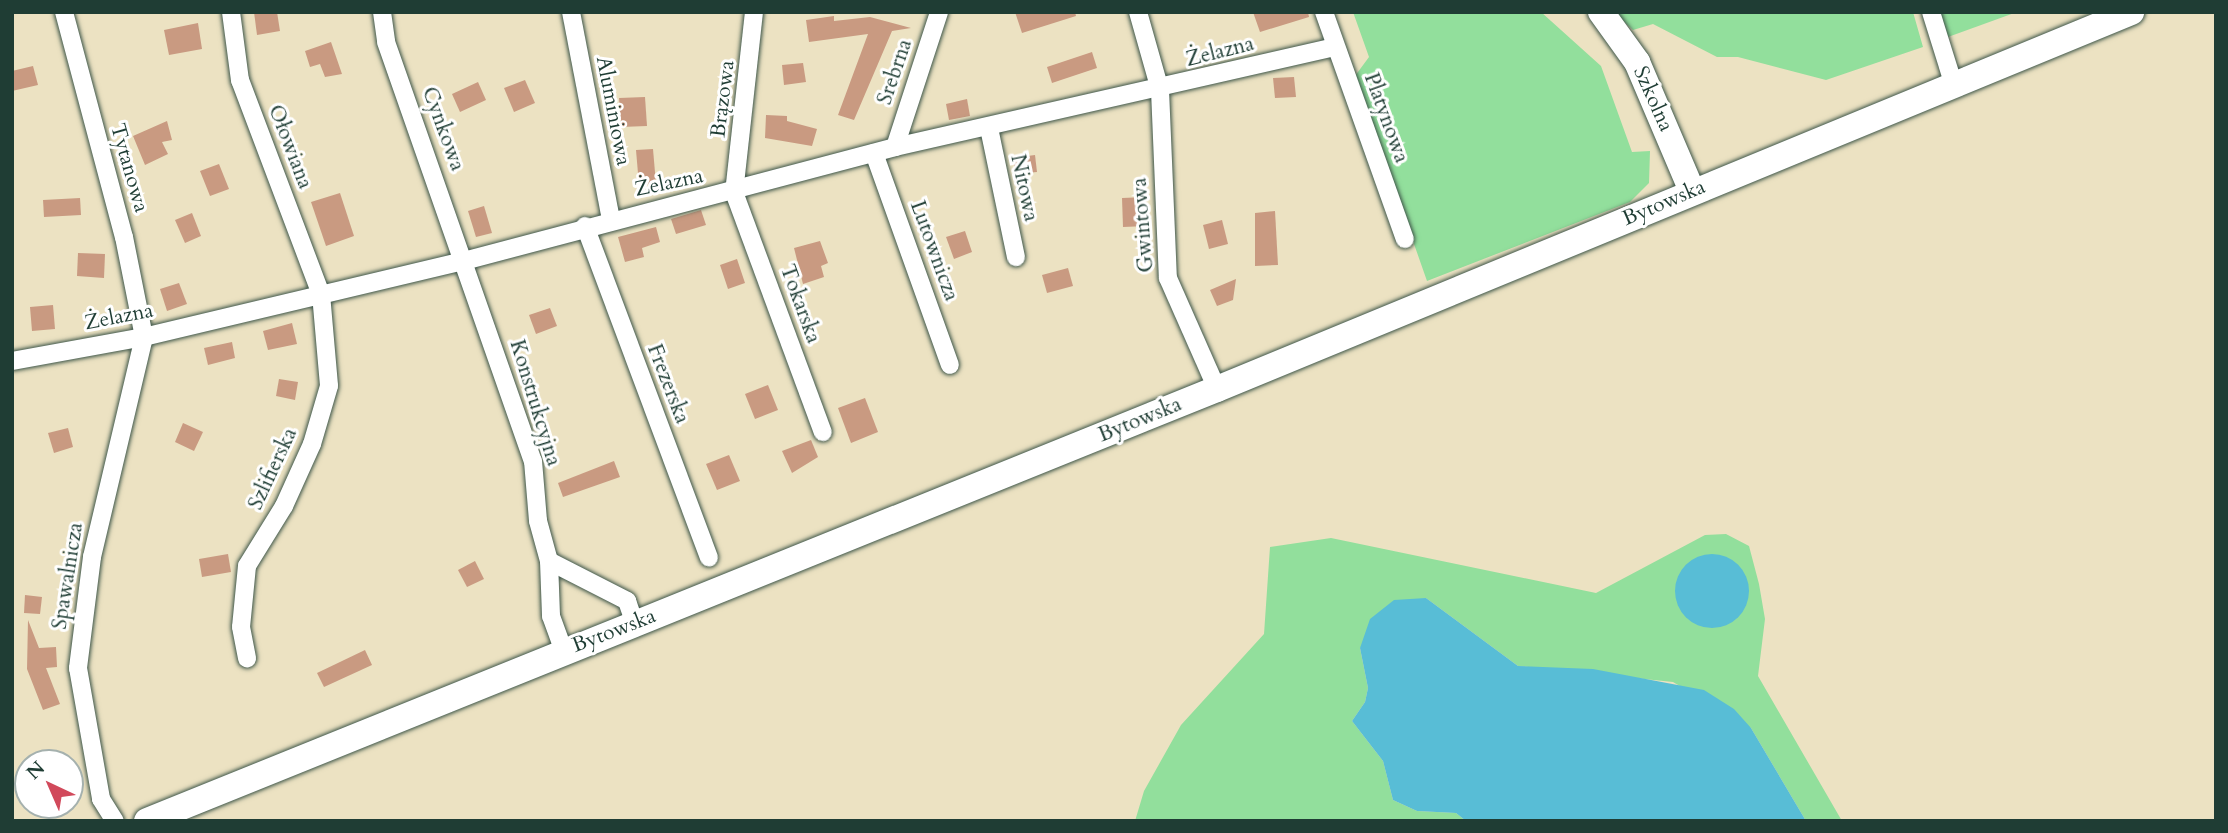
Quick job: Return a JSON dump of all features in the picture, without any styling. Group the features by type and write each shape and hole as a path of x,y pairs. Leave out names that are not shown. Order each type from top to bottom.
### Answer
{"main road":[{"name":"Szkolna","path":"1601,12 1620,33 1642,72 1692,191"},
{"name":"Bytowska","path":"147,821 1217,389 2131,12"}],"street":[{"name":"Tytanowa","path":"64,12 124,237 144,337"},
{"name":"Ołowiana","path":"230,12 240,80 321,294"},
{"name":"Cynkowa","path":"382,12 386,42 464,261"},
{"name":"Aluminiowa","path":"570,12 611,219"},
{"name":"Brązowa","path":"734,192 754,12"},
{"name":"Srebrna","path":"895,147 939,12"},
{"name":"Gwintowa","path":"1138,12 1160,90 1168,278 1217,389"},
{"name":"Platynowa","path":"1324,12 1405,239"},
{"path":"1931,12 1954,86"},
{"name":"Żelazna","path":"12,361 144,337 464,261 584,226 734,192 895,147 1160,90 1335,47"},
{"name":"Nitowa","path":"989,128 1016,257"},
{"name":"Lutownicza","path":"874,153 950,365"},
{"name":"Tokarska","path":"734,192 823,432"},
{"name":"Frezerska","path":"584,226 709,558"},
{"name":"Konstrukcyjna","path":"464,261 533,461 538,521 549,561 551,616 564,651"},
{"name":"Szlifierska","path":"247,658 241,627 247,566 284,506 307,456 329,386 321,294"},
{"name":"Spawalnicza","path":"115,821 101,799 78,668 92,557 144,337"},
{"path":"549,561 627,601 635,624"}],"green space":[{"path":"1353,12 1541,12 1601,66 1632,152 1650,151 1649,183 1630,202 1427,281 1355,76 1369,57"},
{"path":"1614,12 1913,12 1923,47 1826,80 1738,57 1717,57 1653,24 1633,30"},
{"path":"1940,12 2017,12 1948,37"},
{"path":"1726,534 1749,546 1759,584 1765,619 1758,676 1842,821 1806,821 1751,728 1673,682 1518,666 1426,598 1360,648 1368,688 1365,702 1352,721 1383,761 1393,800 1417,811 1456,813 1466,821 1135,821 1144,791 1181,725 1264,634 1270,547 1331,538 1596,593 1705,535"}],"water":[{"path":"1712,554 1726,557 1738,565 1746,577 1749,591 1746,605 1738,617 1726,625 1712,628 1698,625 1686,617 1678,605 1675,591 1678,577 1686,565 1698,557"},
{"path":"1426,598 1518,666 1593,669 1704,690 1734,709 1751,728 1806,821 1466,821 1456,813 1417,811 1393,800 1383,761 1352,721 1365,702 1368,688 1360,648 1370,619 1394,600"}],"building":[{"path":"254,12 277,12 280,31 257,35"},
{"path":"1015,12 1075,12 1076,16 1022,33"},
{"path":"1253,12 1308,12 1309,17 1260,32"},
{"path":"834,16 834,21 870,17 911,28 892,31 854,120 838,115 868,34 809,42 806,20"},
{"path":"198,23 202,49 169,55 164,30"},
{"path":"331,42 342,74 325,77 320,64 310,67 305,51"},
{"path":"1092,52 1097,68 1052,83 1047,67"},
{"path":"803,63 806,82 784,85 782,65"},
{"path":"33,66 38,85 12,91 12,71"},
{"path":"1294,77 1296,97 1275,98 1273,78"},
{"path":"525,80 535,103 514,112 504,88"},
{"path":"478,82 486,100 460,112 452,94"},
{"path":"645,97 647,126 621,127 619,98"},
{"path":"967,99 970,116 949,120 946,104"},
{"path":"766,115 787,116 787,121 817,129 812,146 765,138"},
{"path":"167,121 172,140 162,142 168,154 145,165 133,136"},
{"path":"653,149 656,184 639,185 636,150"},
{"path":"1035,155 1037,172 1015,174 1013,158"},
{"path":"219,164 229,189 210,196 200,171"},
{"path":"340,193 354,236 326,246 311,202"},
{"path":"1146,197 1147,226 1123,227 1122,198"},
{"path":"80,198 81,215 44,217 43,200"},
{"path":"484,206 492,233 476,237 468,211"},
{"path":"701,210 706,225 676,234 671,219"},
{"path":"1275,211 1278,265 1255,266 1255,213"},
{"path":"192,213 201,236 185,243 175,220"},
{"path":"1222,220 1228,244 1209,249 1203,225"},
{"path":"656,227 660,242 642,248 644,257 625,262 618,237"},
{"path":"965,231 972,252 954,259 946,237"},
{"path":"820,241 828,263 821,266 824,277 803,284 794,248"},
{"path":"78,253 105,254 104,278 77,276"},
{"path":"737,259 745,283 728,289 720,265"},
{"path":"1068,268 1073,286 1047,293 1042,275"},
{"path":"1236,279 1233,300 1217,306 1210,290"},
{"path":"179,283 187,304 167,311 160,289"},
{"path":"53,305 55,329 32,331 30,307"},
{"path":"550,308 557,326 536,334 529,315"},
{"path":"292,323 297,344 268,350 263,331"},
{"path":"232,342 235,358 208,365 204,348"},
{"path":"279,379 298,382 295,400 276,396"},
{"path":"768,385 778,410 755,419 745,394"},
{"path":"865,398 878,432 851,443 838,408"},
{"path":"183,423 203,432 194,451 175,442"},
{"path":"68,428 73,447 54,453 48,433"},
{"path":"811,440 818,457 792,473 782,451"},
{"path":"729,455 740,481 717,490 706,464"},
{"path":"614,461 620,477 563,497 558,483"},
{"path":"228,554 231,572 202,577 199,559"},
{"path":"475,561 484,579 467,587 458,570"},
{"path":"25,595 42,597 40,614 24,613"},
{"path":"28,620 39,648 56,647 57,667 46,668 60,704 43,710 27,669"},
{"path":"365,650 372,665 324,687 317,673"}]}
